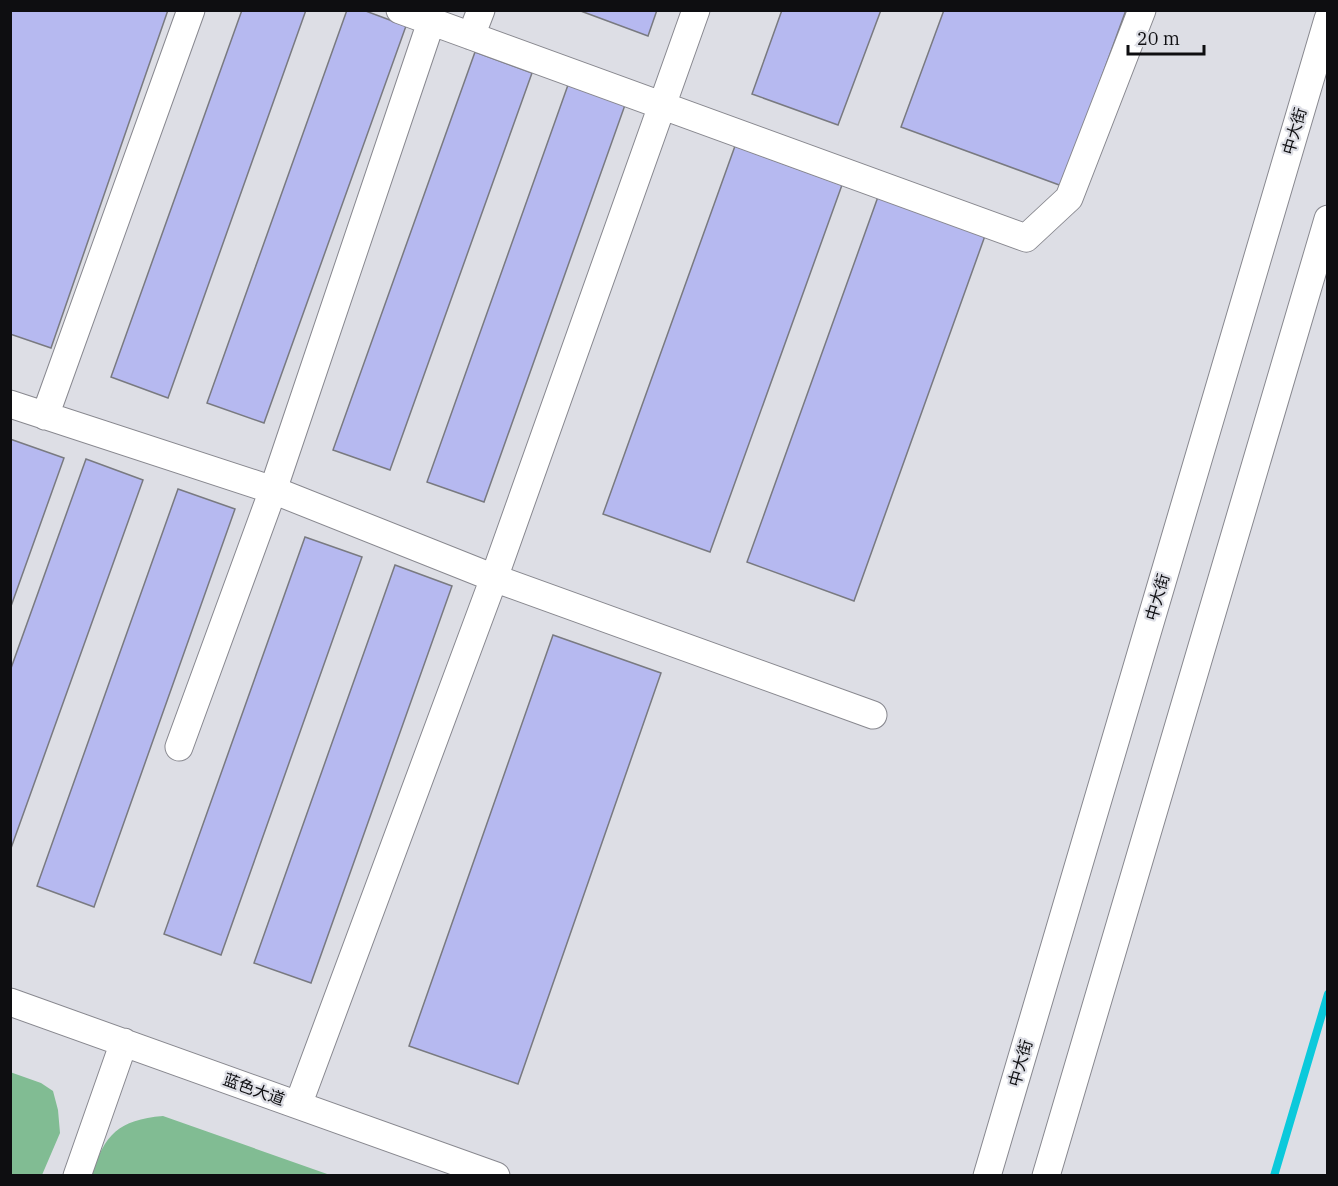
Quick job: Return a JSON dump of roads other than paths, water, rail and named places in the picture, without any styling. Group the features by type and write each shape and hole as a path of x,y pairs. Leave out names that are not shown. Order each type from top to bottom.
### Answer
{"street":[{"path":"45,416 191,10"},
{"path":"400,10 1026,238 1069,198 1142,10"},
{"path":"471,36 481,10"},
{"path":"298,1105 494,578 696,10"},
{"name":"中大街","path":"987,1176 1328,19"},
{"path":"179,747 273,490 431,22"},
{"path":"1046,1176 1328,219"},
{"path":"10,404 273,490 494,578 873,715"},
{"name":"蓝色大道","path":"10,1002 496,1176"},
{"path":"76,1176 124,1042"}],"waterway":[{"path":"1274,1176 1328,994"}]}
